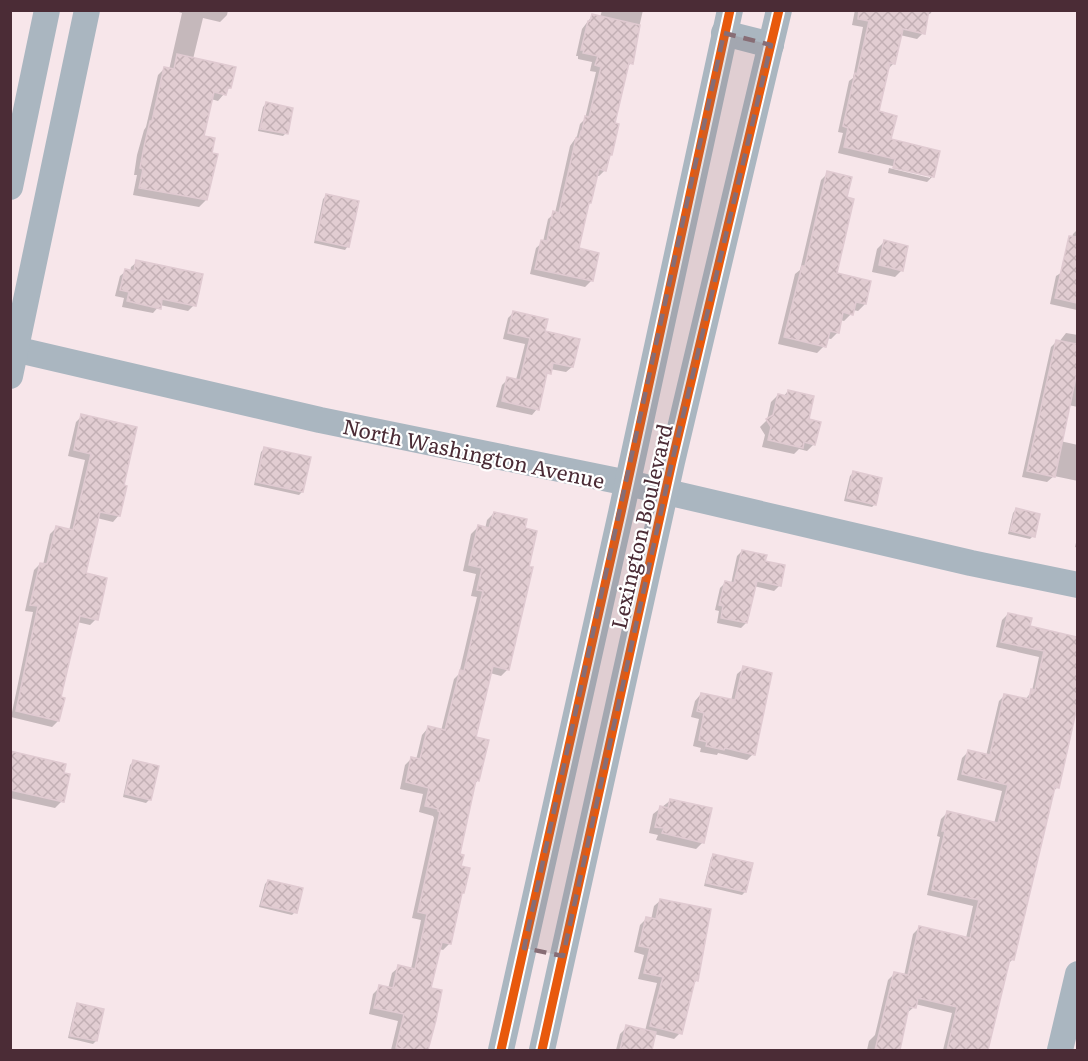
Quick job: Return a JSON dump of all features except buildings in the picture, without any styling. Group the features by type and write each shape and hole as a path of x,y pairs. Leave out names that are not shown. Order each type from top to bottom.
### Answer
{"street":[{"path":"10,187 47,10"},
{"path":"10,376 13,349 87,10"},
{"name":"Lexington Boulevard","path":"542,1050 665,492 778,10"},
{"name":"Lexington Boulevard","path":"501,1050 628,483 727,22 771,45"},
{"name":"North Washington Avenue","path":"13,349 320,420 628,483 971,563 1077,585"},
{"path":"524,948 563,956"},
{"path":"1060,1050 1077,974"}],"highlighted area":[{"path":"724,33 771,45 672,462 563,956 524,948"}],"cycle path":[{"path":"501,1050 730,10"},
{"path":"542,1050 672,462 779,10"}]}
